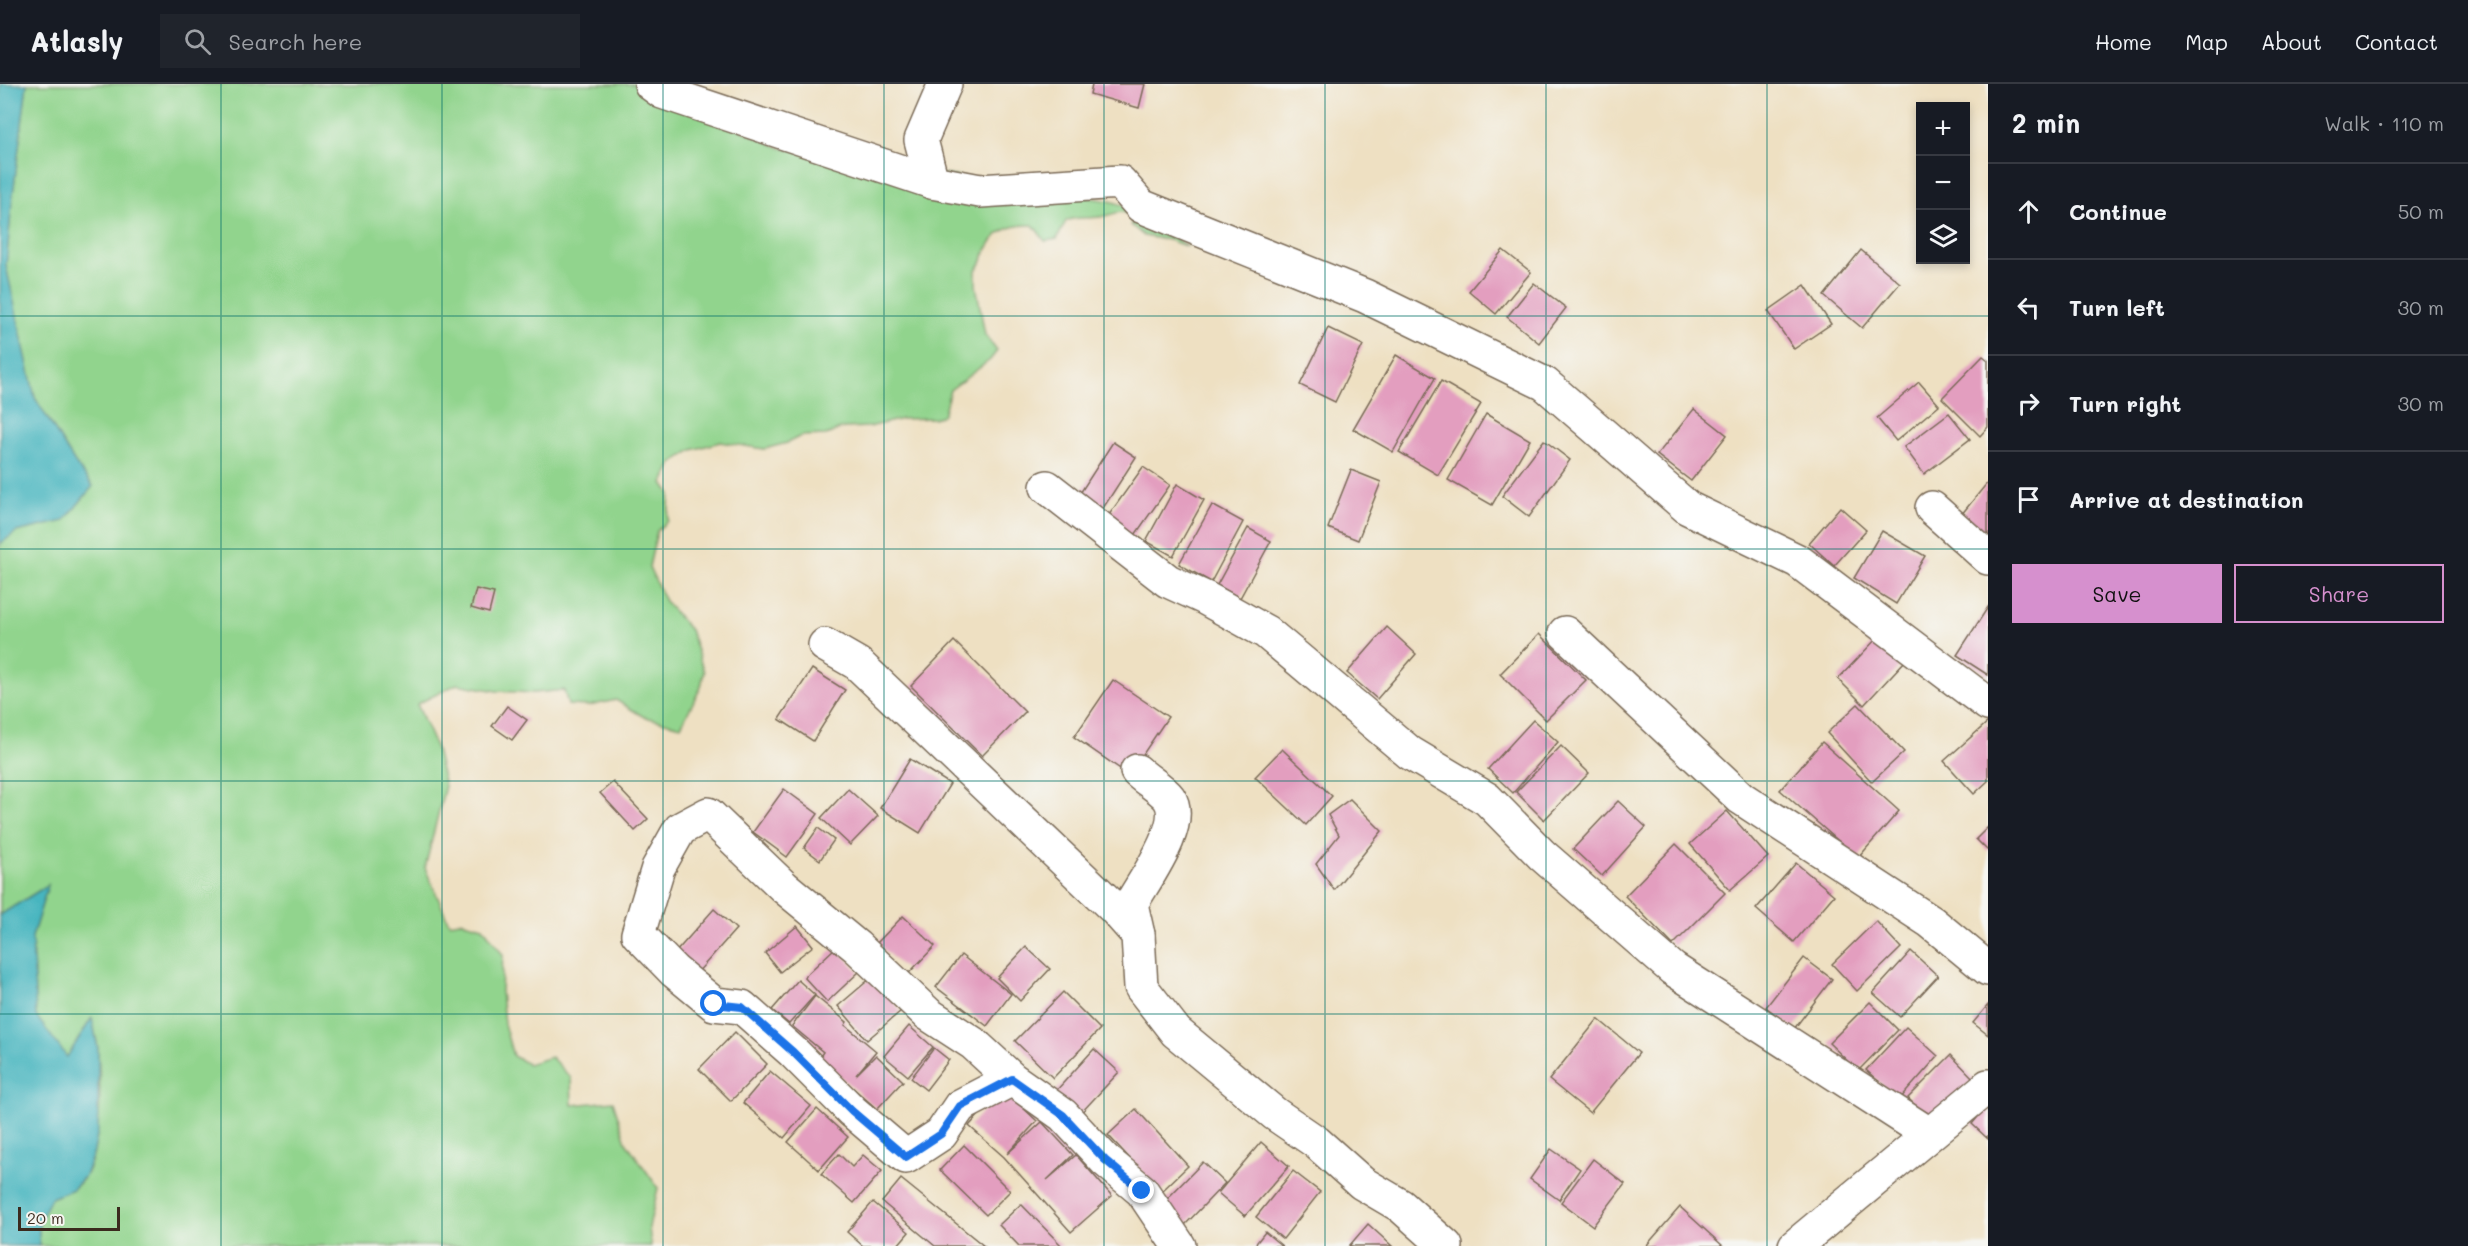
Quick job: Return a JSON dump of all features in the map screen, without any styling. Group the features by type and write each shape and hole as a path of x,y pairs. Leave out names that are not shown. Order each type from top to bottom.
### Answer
{"street":[{"path":"651,84 662,92 932,182 980,191 1120,182 1141,206 1365,296 1545,384 1688,508 1798,561 1988,704"},
{"path":"932,182 921,140 945,84"},
{"path":"1047,487 1168,581 1205,598 1266,632 1410,753 1487,800 1542,855 1673,969 1740,1010 1784,1042 1833,1070 1929,1134"},
{"path":"1932,508 1988,558"},
{"path":"1565,633 1741,798 1931,922 1988,969"},
{"path":"825,645 858,664 1115,909 1138,935"},
{"path":"1137,771 1170,799 1174,823 1164,847 1131,904 1138,935 1141,987 1176,1032 1275,1114 1316,1142 1362,1183 1401,1206 1446,1246"},
{"path":"1012,1079 960,1106 941,1134 906,1157 852,1111 793,1052 742,1007 714,1004 674,971 638,934 657,868 680,829 708,814 784,887 857,946 928,1014 974,1044 1012,1079 1063,1115 1105,1160 1142,1191 1179,1246"},
{"path":"1795,1246 1988,1086"}],"green space":[{"path":"27,84 641,84 781,148 1110,201 1138,210 1188,247 1169,240 1144,236 1131,225 1134,214 1123,212 1066,221 1057,239 1045,241 1033,225 1012,227 995,237 976,270 976,285 985,335 997,351 990,360 950,390 943,415 934,418 902,419 869,427 843,428 826,435 801,436 787,443 764,449 720,442 692,450 672,463 663,483 670,493 668,521 657,531 649,567 665,601 690,630 704,672 701,687 681,726 644,717 616,700 589,706 568,705 564,690 534,693 497,691 457,684 417,704 435,746 445,786 425,868 449,923 460,921 483,927 503,955 501,991 504,1024 513,1056 528,1064 551,1057 571,1078 572,1105 613,1101 626,1142 658,1188 649,1227 651,1246 39,1246 39,1222 51,1198 79,1184 91,1164 99,1115 100,1080 97,1043 91,1019 67,1058 36,1016 32,937 48,885 0,915 0,544 16,532 64,521 93,486 75,463 35,398 6,266"}],"water":[{"path":"0,84 27,84 6,266 35,398 75,463 93,486 64,521 16,532 0,544"},
{"path":"48,885 32,937 36,1016 67,1057 92,1018 98,1049 98,1130 94,1151 85,1176 73,1189 51,1198 39,1222 39,1246 0,1246 0,915"}],"building":[{"path":"1092,84 1145,84 1139,108 1090,94"},
{"path":"1503,250 1531,272 1496,314 1469,291"},
{"path":"1861,250 1900,283 1862,328 1824,296"},
{"path":"1534,283 1566,308 1539,343 1507,317"},
{"path":"1805,285 1831,324 1794,349 1768,311"},
{"path":"1328,328 1363,345 1335,402 1300,385"},
{"path":"1396,355 1435,378 1393,452 1353,429"},
{"path":"1983,356 1988,360 1988,427 1980,436 1942,398"},
{"path":"1441,381 1481,404 1438,475 1399,452"},
{"path":"1919,382 1939,405 1896,441 1877,418"},
{"path":"1694,409 1727,435 1691,481 1657,455"},
{"path":"1949,413 1970,439 1924,474 1904,447"},
{"path":"1486,414 1530,440 1492,505 1448,480"},
{"path":"1544,440 1570,460 1529,517 1502,496"},
{"path":"1113,442 1136,457 1098,516 1075,501"},
{"path":"1143,467 1170,485 1133,538 1106,519"},
{"path":"1351,470 1381,482 1358,540 1328,528"},
{"path":"1988,482 1988,536 1961,515"},
{"path":"1177,484 1204,500 1173,556 1146,541"},
{"path":"1212,505 1243,522 1211,582 1179,564"},
{"path":"1840,507 1866,530 1834,566 1809,543"},
{"path":"1248,528 1271,541 1240,598 1217,585"},
{"path":"1882,531 1925,556 1896,604 1854,578"},
{"path":"476,589 494,593 489,613 471,608"},
{"path":"1988,607 1988,675 1957,655"},
{"path":"1387,627 1416,654 1377,699 1347,673"},
{"path":"1539,634 1586,680 1546,720 1500,674"},
{"path":"1879,636 1905,661 1864,705 1838,679"},
{"path":"954,641 1025,712 982,756 911,686"},
{"path":"812,669 845,690 813,741 779,719"},
{"path":"1113,680 1168,717 1129,775 1074,737"},
{"path":"1858,704 1904,752 1872,782 1827,733"},
{"path":"507,706 527,720 512,740 492,726"},
{"path":"1533,720 1558,742 1513,793 1488,769"},
{"path":"1988,722 1988,781 1974,794 1944,761"},
{"path":"1822,742 1899,811 1858,858 1780,790"},
{"path":"1561,746 1589,773 1544,820 1516,792"},
{"path":"1282,749 1332,796 1306,825 1255,777"},
{"path":"910,759 950,784 920,833 880,808"},
{"path":"613,782 648,819 635,831 600,793"},
{"path":"784,789 818,814 787,857 753,832"},
{"path":"848,789 878,816 850,845 821,818"},
{"path":"1350,799 1382,831 1334,890 1316,864 1339,835 1328,815"},
{"path":"1618,801 1646,827 1602,876 1573,849"},
{"path":"1727,811 1768,857 1730,890 1690,844"},
{"path":"1988,827 1988,851 1976,839"},
{"path":"818,828 834,840 820,860 804,848"},
{"path":"1676,844 1725,893 1673,945 1625,896"},
{"path":"1796,863 1834,895 1794,942 1756,909"},
{"path":"714,909 736,929 697,973 675,953"},
{"path":"903,916 935,946 909,973 877,943"},
{"path":"1876,921 1901,948 1857,991 1832,964"},
{"path":"797,926 813,946 780,972 765,953"},
{"path":"836,947 859,972 827,1002 804,977"},
{"path":"1026,947 1050,969 1020,1001 997,978"},
{"path":"1911,951 1938,976 1900,1017 1873,993"},
{"path":"961,955 1011,994 987,1026 936,987"},
{"path":"1804,958 1832,979 1794,1029 1766,1007"},
{"path":"872,977 901,1011 867,1040 838,1006"},
{"path":"798,980 815,995 789,1024 772,1010"},
{"path":"1063,992 1100,1029 1053,1078 1015,1041"},
{"path":"815,996 847,1022 845,1025 876,1051 856,1075 876,1055 903,1081 877,1109 819,1058 823,1052 792,1026"},
{"path":"1870,1002 1898,1030 1858,1071 1829,1043"},
{"path":"1988,1005 1988,1035 1973,1023"},
{"path":"1598,1019 1639,1053 1590,1113 1549,1080"},
{"path":"909,1026 933,1047 908,1076 884,1056"},
{"path":"1906,1027 1938,1056 1899,1100 1866,1070"},
{"path":"735,1032 767,1064 731,1101 699,1069"},
{"path":"934,1048 949,1060 926,1090 911,1078"},
{"path":"1094,1049 1119,1072 1079,1115 1055,1092"},
{"path":"1951,1055 1974,1079 1931,1122 1908,1098"},
{"path":"770,1071 811,1106 784,1138 743,1103"},
{"path":"1003,1089 1037,1121 1007,1154 1042,1122 1073,1155 1047,1180 1076,1155 1112,1196 1071,1232 1004,1157 969,1126"},
{"path":"1988,1105 1988,1139 1972,1124"},
{"path":"817,1109 848,1137 819,1170 788,1142"},
{"path":"1136,1109 1188,1166 1161,1192 1108,1135"},
{"path":"1261,1142 1289,1166 1245,1216 1218,1193"},
{"path":"964,1145 1010,1191 986,1215 940,1170"},
{"path":"1551,1149 1580,1169 1559,1200 1530,1179"},
{"path":"839,1154 852,1167 863,1155 882,1171 854,1203 821,1174"},
{"path":"1593,1159 1625,1184 1593,1226 1561,1202"},
{"path":"1203,1162 1225,1183 1184,1226 1162,1204"},
{"path":"1293,1171 1320,1192 1283,1239 1256,1217"},
{"path":"901,1179 984,1246 935,1246 882,1202"},
{"path":"873,1202 909,1232 897,1246 863,1246 847,1232"},
{"path":"1021,1204 1062,1246 1019,1246 999,1225"},
{"path":"1680,1207 1723,1246 1646,1246"},
{"path":"1368,1224 1392,1246 1349,1246"},
{"path":"1265,1232 1282,1246 1254,1246"}],"route":[{"path":"714,1004 742,1007 793,1052 852,1111 906,1157 941,1134 960,1106 1012,1079 1063,1115 1105,1160 1142,1191"}]}
